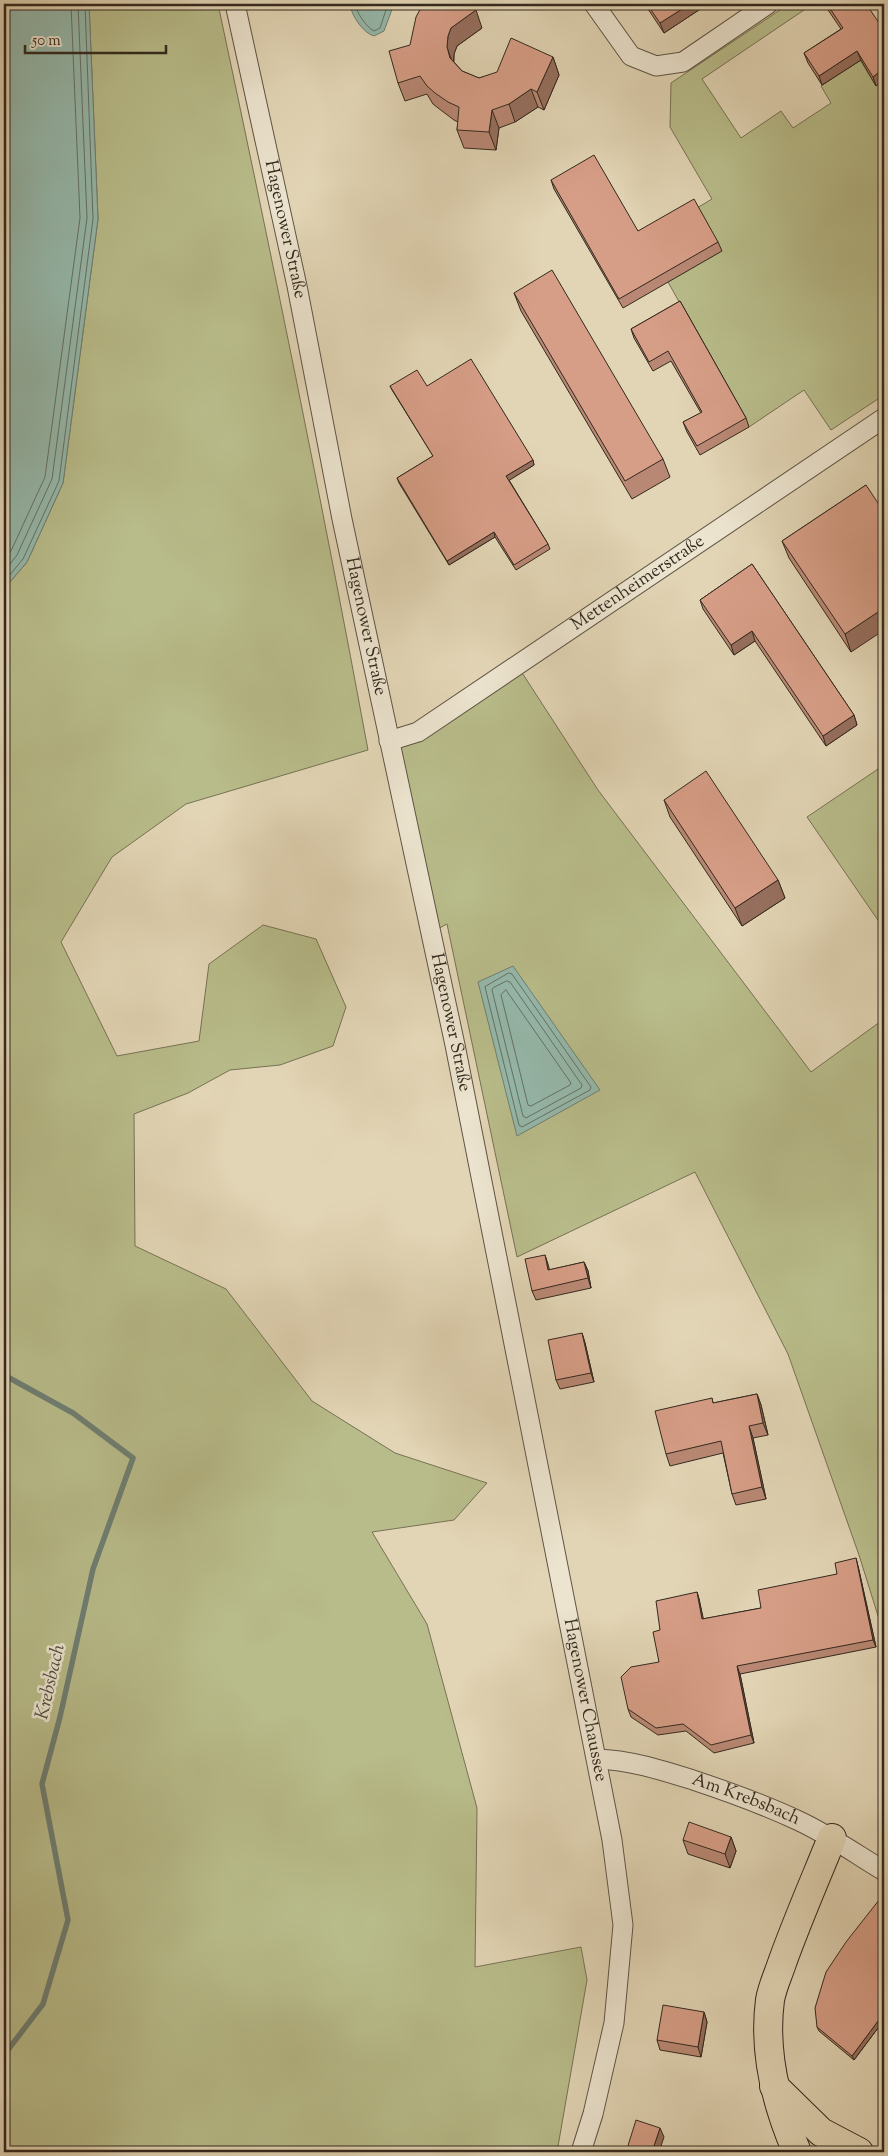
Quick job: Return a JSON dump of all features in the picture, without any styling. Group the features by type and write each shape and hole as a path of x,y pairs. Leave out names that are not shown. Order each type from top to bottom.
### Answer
{"highway":[{"path":"797,2152 783,2120 774,2086 768,2048 770,1998 832,1838"},
{"path":"774,2086 821,2132 859,2152"}],"street":[{"name":"Hagenower Straße","path":"235,4 298,286 342,519 496,1250"},
{"path":"594,4 630,56 656,66 683,62 768,4"},
{"name":"Mettenheimerstraße","path":"389,741 418,732 884,418"},
{"name":"Hagenower Chaussee","path":"496,1250 597,1760 612,1840 623,1925 614,2023 593,2114 581,2152"},
{"name":"Am Krebsbach","path":"597,1760 616,1760 659,1769 732,1793 799,1821 832,1838 884,1871"}],"green space":[{"path":"89,4 218,4 296,377 368,750 186,804 112,857 61,942 117,1056 199,1041 209,964 263,925 316,939 346,1007 333,1046 280,1065 230,1070 188,1093 134,1114 135,1246 226,1289 312,1401 395,1453 487,1483 454,1520 372,1532 427,1624 477,1808 475,1967 581,1947 587,1980 557,2152 4,2152 4,589 27,562 63,483 98,219"},
{"path":"789,4 800,4 804,10 702,79 741,138 781,111 793,128 831,103 821,86 860,60 876,86 884,80 884,395 831,430 804,390 749,427 668,282 697,208 712,199 670,127 671,83"},
{"path":"517,665 598,790 811,1072 884,1019 884,1635 859,1555 788,1354 695,1172 517,1257 447,924 430,933 389,741"},
{"path":"884,765 884,929 807,817"}],"water":[{"path":"4,4 89,4 98,219 63,483 27,562 4,589"},
{"path":"350,4 394,4 384,31 374,36 358,23"},
{"path":"513,966 600,1090 517,1136 478,982"}],"building":[{"path":"423,4 471,4 476,10 451,28 447,47 450,58 462,71 479,78 497,72 511,38 553,57 537,92 531,89 509,104 492,110 489,132 457,130 459,107 435,93 420,76 398,83 389,51 410,45 416,17"},
{"path":"647,4 690,4 660,23"},
{"path":"827,4 866,4 884,30 884,68 873,77 857,51 819,76 804,53 843,28"},
{"path":"594,155 638,231 694,199 718,242 619,299 551,180"},
{"path":"552,270 663,459 625,481 514,293"},
{"path":"680,301 746,418 697,446 683,422 702,412 668,351 649,362 631,329"},
{"path":"471,359 533,460 506,476 548,544 514,565 494,532 447,561 397,478 433,456 390,386 417,370 427,386"},
{"path":"866,485 884,512 884,608 845,634 782,541"},
{"path":"752,564 854,715 823,736 752,631 731,645 700,600"},
{"path":"706,771 778,880 735,908 664,800"},
{"path":"545,1255 548,1270 584,1262 588,1278 532,1291 525,1259"},
{"path":"582,1333 591,1373 556,1380 548,1340"},
{"path":"757,1394 763,1423 749,1426 762,1487 732,1494 721,1441 666,1454 655,1411 712,1398 713,1403"},
{"path":"856,1558 873,1640 737,1666 751,1735 711,1745 683,1724 656,1728 628,1709 621,1677 631,1667 659,1662 653,1632 660,1630 656,1601 697,1592 702,1619 761,1608 758,1590 837,1574 835,1563"},
{"path":"689,1822 731,1837 725,1854 683,1840"},
{"path":"879,1900 884,1904 884,2013 852,2056 817,2027 815,2008 826,1972 846,1942"},
{"path":"663,2005 704,2012 698,2047 657,2040"},
{"path":"636,2120 660,2128 652,2152 626,2152"}],"waterway":[{"name":"Krebsbach","path":"4,1375 73,1413 133,1458 93,1569 60,1717 42,1784 68,1920 43,2004 4,2055"}]}
